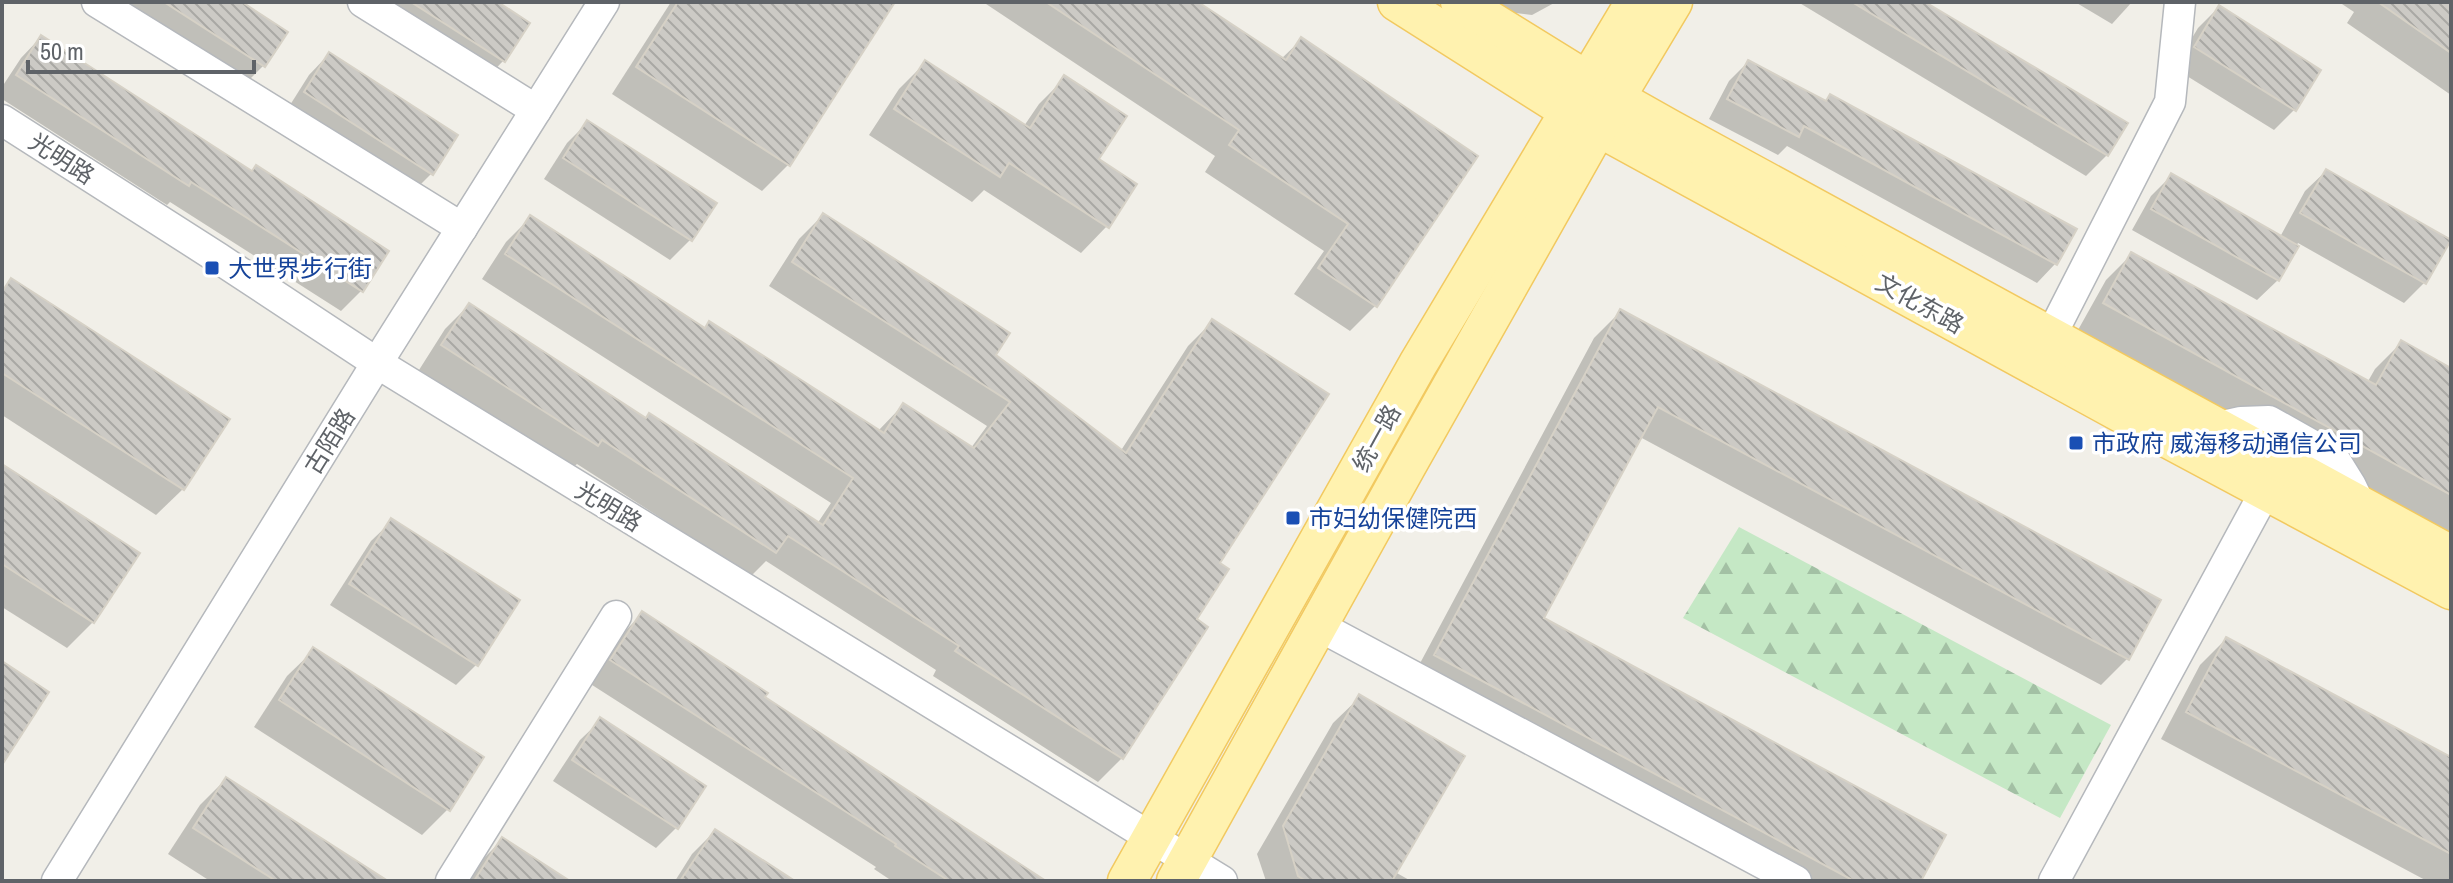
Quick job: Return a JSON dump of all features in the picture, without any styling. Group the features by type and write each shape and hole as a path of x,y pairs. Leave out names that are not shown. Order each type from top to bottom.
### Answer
{"main road":[{"name":"文化东路","path":"1397,2 1593,104 2043,352 2165,437 2451,590"},
{"path":"1460,2 1593,104"},
{"name":"统一路","path":"1181,871 1317,625 1593,104 1635,2"},
{"name":"统一路","path":"1127,881 1418,364 1593,104 1673,2"},
{"path":"2043,352 2217,427 2451,555"}],"street":[{"path":"97,2 462,228"},
{"path":"363,2 536,110"},
{"name":"古陌路","path":"57,881 604,2"},
{"path":"2043,352 2170,102 2180,2"},
{"name":"光明路","path":"2,120 377,363 1152,838 1181,871 1222,881"},
{"path":"2165,437 2217,427"},
{"path":"2054,881 2265,492"},
{"path":"2360,505 2382,553"},
{"path":"451,881 616,616"},
{"path":"1317,625 1796,881"}],"green space":[{"path":"1739,527 2111,725 2060,818 1683,618"}],"building":[{"path":"164,2 242,2 288,32 265,67"},
{"path":"411,2 498,2 530,23 505,62"},
{"path":"678,2 895,2 790,166 636,67"},
{"path":"1046,2 1198,2 1286,60 1301,37 1478,156 1377,307 1318,268 1348,224 1229,145 1239,130"},
{"path":"1852,2 1925,2 2128,123 2108,156"},
{"path":"2378,2 2451,2 2451,53"},
{"path":"2219,5 2321,70 2296,111 2194,47"},
{"path":"41,35 252,171 256,165 389,251 363,292 16,75"},
{"path":"329,52 458,135 433,175 304,92"},
{"path":"925,60 1030,128 1064,75 1127,116 1099,159 1137,184 1109,228 1009,163 1000,177 894,109"},
{"path":"1748,60 1826,101 1830,94 2077,229 2057,265 1804,126 1799,137 1727,99"},
{"path":"587,120 717,203 692,241 563,158"},
{"path":"2326,169 2451,240 2426,284 2300,213"},
{"path":"2171,173 2299,246 2279,281 2151,209"},
{"path":"823,213 1010,333 996,355 1126,453 1212,319 1329,394 1220,563 1229,569 1197,619 1208,627 1123,759 955,651 959,646 788,536 776,553 602,440 598,446 441,345 469,303 646,418 649,413 823,525 853,478 505,254 530,215 705,328 709,321 884,433 903,403 974,448 1010,402 792,262"},
{"path":"2131,252 2376,385 2401,340 2451,368 2451,495 2103,303"},
{"path":"11,278 230,419 184,490 2,373 2,292"},
{"path":"1620,309 2161,600 2129,660 1658,407 1544,618 1946,835 1921,881 1854,881 1434,655"},
{"path":"2,464 140,553 94,623 2,564"},
{"path":"391,518 520,600 478,666 349,584"},
{"path":"642,611 768,693 765,697 1046,881 949,881 610,660"},
{"path":"2226,637 2451,757 2451,854 2186,712"},
{"path":"313,647 484,757 450,811 279,700"},
{"path":"2,661 49,692 2,765"},
{"path":"1359,694 1465,756 1392,881 1306,881 1298,876 1283,826"},
{"path":"600,717 706,786 678,829 572,760"},
{"path":"226,777 388,881 276,881 193,828"},
{"path":"715,829 795,881 680,881"},
{"path":"502,837 570,881 474,881"}],"place":[{"name":"大世界步行街","path":"212,268"},
{"name":"市政府 威海移动通信公司","path":"2076,443"},
{"name":"市妇幼保健院西","path":"1293,518"}]}
